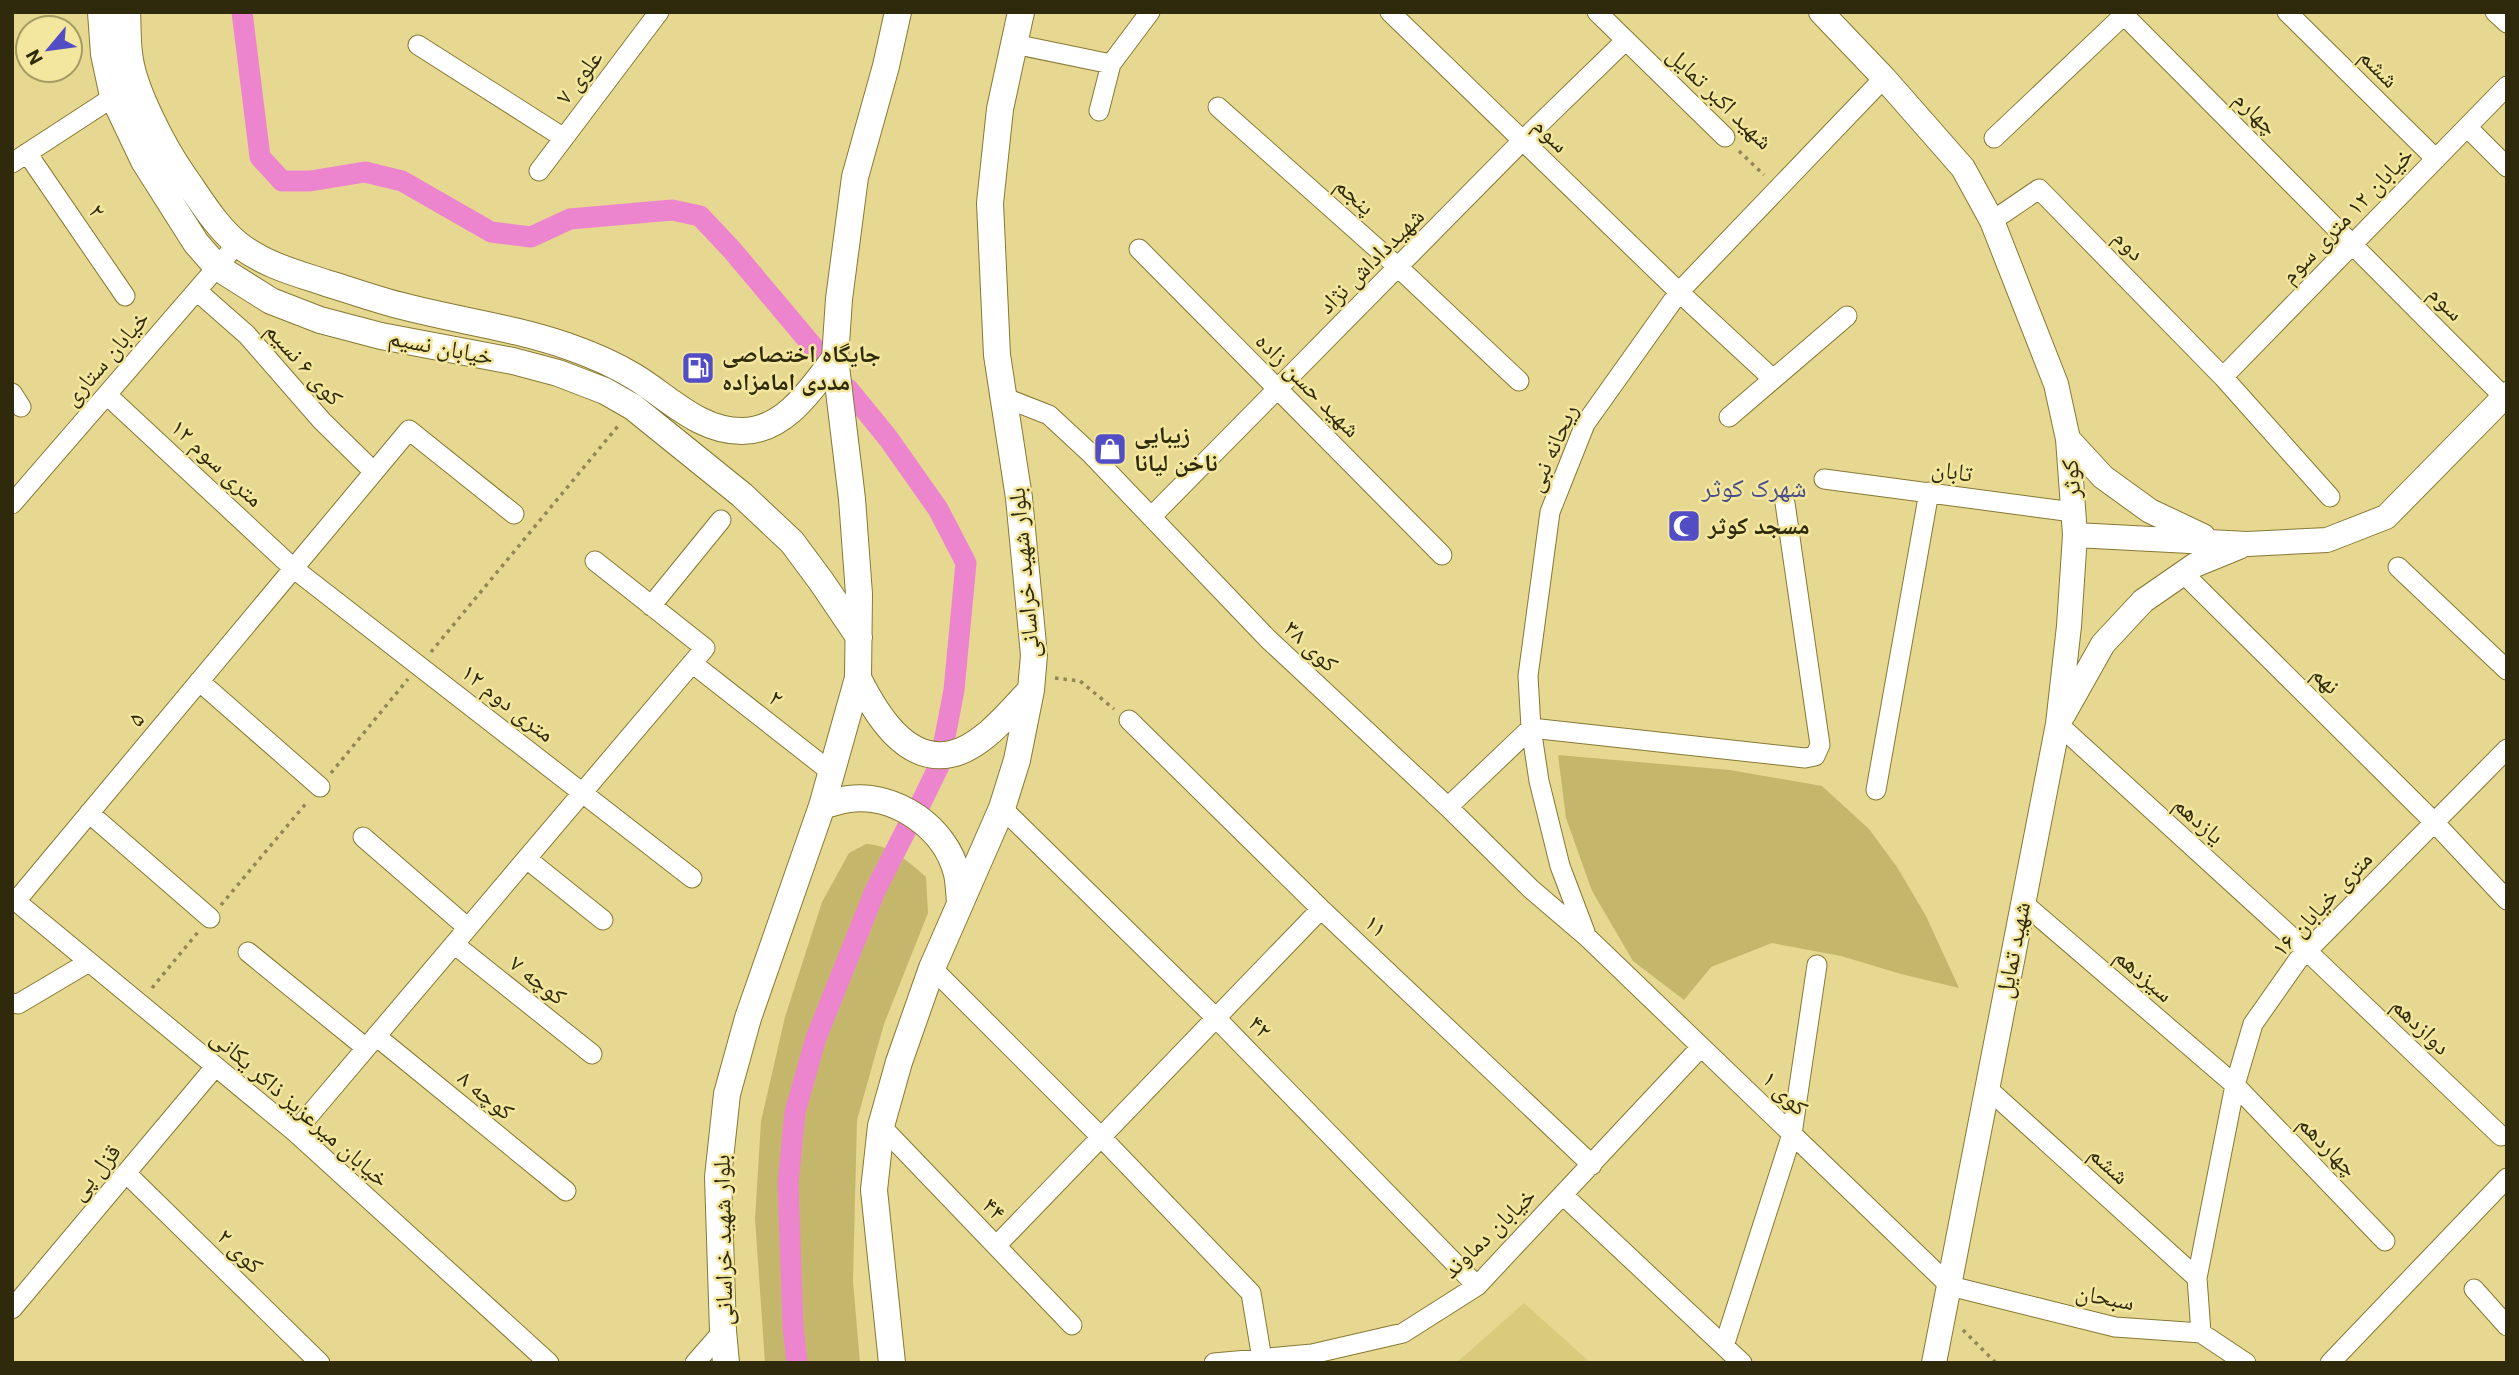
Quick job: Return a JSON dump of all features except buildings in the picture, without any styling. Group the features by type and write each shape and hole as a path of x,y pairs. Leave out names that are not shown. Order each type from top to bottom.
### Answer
{"main road":[{"name":"خیابان نسیم","path":"101,12 104,54 113,96 144,161 196,243 217,267 271,302 320,320 381,336 558,373 605,391 633,407 742,495 792,542 859,636"},
{"name":"خیابان نسیم","path":"127,12 130,62 169,154 212,217 237,244 262,260 288,271 388,302 567,346 624,371 696,419 720,428 743,431 763,426 788,414 835,358"},
{"name":"بلوار شهید خراسانی","path":"726,1363 718,1177 727,1094 748,1017 822,806 858,678 859,594 852,499 835,358 839,299 855,177 898,12"},
{"name":"بلوار شهید خراسانی","path":"892,1363 874,1190 881,1126 899,1062 932,968 1002,808 1017,760 1034,655 1019,498 997,355 990,203 1000,109 1021,12"},
{"path":"858,678 876,712 897,737 927,753 951,754 995,728 1031,683"},
{"path":"822,806 849,799 878,800 905,809 928,825 946,848 957,874 960,902"}],"street":[{"name":"علوی ۷","path":"539,171 659,12"},
{"path":"1099,111 1111,64 1150,12"},
{"name":"سوم","path":"1390,12 1679,292 1773,379"},
{"name":"شهید اکبر تمایل","path":"1597,12 1725,137"},
{"name":"کوثر","path":"1821,12 1884,78 1963,168 1992,221 2056,384 2068,439 2074,523 2248,544 2327,540 2386,517 2505,395"},
{"name":"ششم","path":"2287,12 2436,159"},
{"path":"2495,12 2507,23"},
{"path":"1994,138 2124,13"},
{"name":"چهارم","path":"2124,13 2353,244"},
{"name":"شهیدداداش نژاد","path":"1151,517 1522,141 1626,40"},
{"path":"1014,44 1111,64"},
{"path":"418,45 564,138"},
{"name":"ریحانه نبی","path":"1586,936 1560,866 1539,781 1531,728 1528,676 1550,512 1585,424 1679,292 1884,78"},
{"path":"20,158 113,96 138,84"},
{"name":"خیابان ۱۲ متری سوم","path":"2223,377 2507,86"},
{"name":"پنجم","path":"1218,107 1399,268 1518,381"},
{"path":"2467,127 2507,167"},
{"name":"۲","path":"20,158 125,296"},
{"name":"دوم","path":"1992,221 2039,188 2223,377"},
{"name":"خیابان ستاری","path":"12,504 237,244"},
{"name":"سوم","path":"2353,244 2505,395"},
{"name":"شهید حسن زاده","path":"1139,249 1442,555"},
{"name":"کوی ۶ نسیم","path":"197,291 247,335 322,421 373,471"},
{"path":"1729,417 1847,316"},
{"path":"2223,377 2330,498"},
{"name":"۱۲ متری سوم","path":"107,395 293,568"},
{"name":"کوی ۳۸","path":"1003,397 1049,415 1090,453 1268,639 1448,807 1531,889 1586,936"},
{"name":"۵","path":"14,899 409,430 514,514"},
{"path":"2068,439 2103,477 2150,511 2197,534 2248,544"},
{"name":"تابان","path":"1824,479 1929,492 2074,523"},
{"path":"1875,790 1929,492"},
{"path":"1448,807 1531,728 1805,758 1815,755 1820,746 1785,503"},
{"path":"651,606 721,520"},
{"name":"شهید تمایل","path":"1934,1363 2058,724 2069,626 2074,523"},
{"path":"2058,724 2103,645 2143,601 2195,565 2248,544"},
{"path":"295,1132 705,648 595,561"},
{"path":"2398,567 2507,670"},
{"name":"۱۲ متری دوم","path":"293,568 692,878"},
{"name":"نهم","path":"2183,573 2434,822 2507,900"},
{"name":"۲","path":"692,663 831,772"},
{"path":"199,681 320,786"},
{"name":"۱۱","path":"1129,720 1321,909 1592,1165"},
{"name":"یازدهم","path":"2058,724 2307,951"},
{"name":"۱۶ متری خیابان","path":"2201,1333 2197,1278 2235,1086 2253,1024 2298,960 2507,750"},
{"name":"۴۲","path":"1002,808 1216,1018 1477,1286"},
{"path":"89,813 210,918"},
{"path":"363,837 468,928"},
{"path":"527,859 603,920"},
{"name":"خیابان میرعزیز ذاکر یکانی","path":"14,899 295,1132 549,1363"},
{"name":"سیزدهم","path":"2022,902 2235,1086"},
{"path":"996,1246 1321,909"},
{"name":"کوی ۱","path":"1586,936 1950,1286"},
{"name":"کوچه ۷","path":"454,944 592,1054"},
{"name":"دوازدهم","path":"2307,951 2501,1136"},
{"name":"کوچه ۸","path":"248,952 566,1191"},
{"path":"12,1003 18,1004 89,961"},
{"path":"1724,1346 1792,1135 1817,965"},
{"path":"932,968 1101,1137 1251,1293 1262,1359"},
{"name":"خیابان دماوند","path":"1214,1363 1312,1354 1403,1333 1477,1286 1701,1047"},
{"name":"قزل پی","path":"12,1310 215,1067"},
{"name":"چهاردهم","path":"2235,1086 2385,1241"},
{"name":"ششم","path":"1987,1088 2197,1278"},
{"name":"۴۴","path":"881,1126 1072,1325"},
{"name":"کوی ۲","path":"126,1173 313,1360"},
{"path":"2330,1363 2507,1178"},
{"path":"1563,1195 1742,1363"},
{"name":"سبحان","path":"1950,1286 2115,1327 2201,1333 2246,1363"},
{"path":"2474,1289 2507,1326"},
{"path":"695,1363 723,1331"}],"path":[{"name":"شهید اکبر تمایل","path":"1725,137 1778,188"},
{"path":"139,1003 633,407"},
{"path":"1031,683 1080,681 1129,720"},
{"path":"1943,1310 1996,1363"}],"shaded area":[{"path":"1558,755 1730,770 1822,786 1869,829 1897,867 1926,916 1959,988 1841,956 1772,943 1711,967 1684,1000 1633,961 1592,891 1566,818"},
{"path":"866,844 891,851 926,877 928,913 884,1024 857,1120 853,1281 860,1363 765,1363 755,1219 761,1121 785,1017 822,902 849,853"},
{"path":"1524,1303 1591,1363 1456,1363"}],"waterway":[{"path":"242,12 260,157 282,181 310,181 365,172 402,181 491,232 531,237 570,219 672,210 700,216 826,362"},
{"path":"848,389 888,438 938,509 966,563 954,690 944,742"},
{"path":"920,805 939,766"},
{"path":"797,1363 793,1326 788,1183 795,1112 816,1038 875,891 908,826"}],"place":[{"name":"جایگاه اختصاصی مددی امامزاده","path":"698,368"},
{"name":"زیبایی ناخن لیانا","path":"1110,449"},
{"name":"مسجد کوثر","path":"1684,526"}],"district":[{"name":"شهرک کوثر","path":"1754,488"}]}
